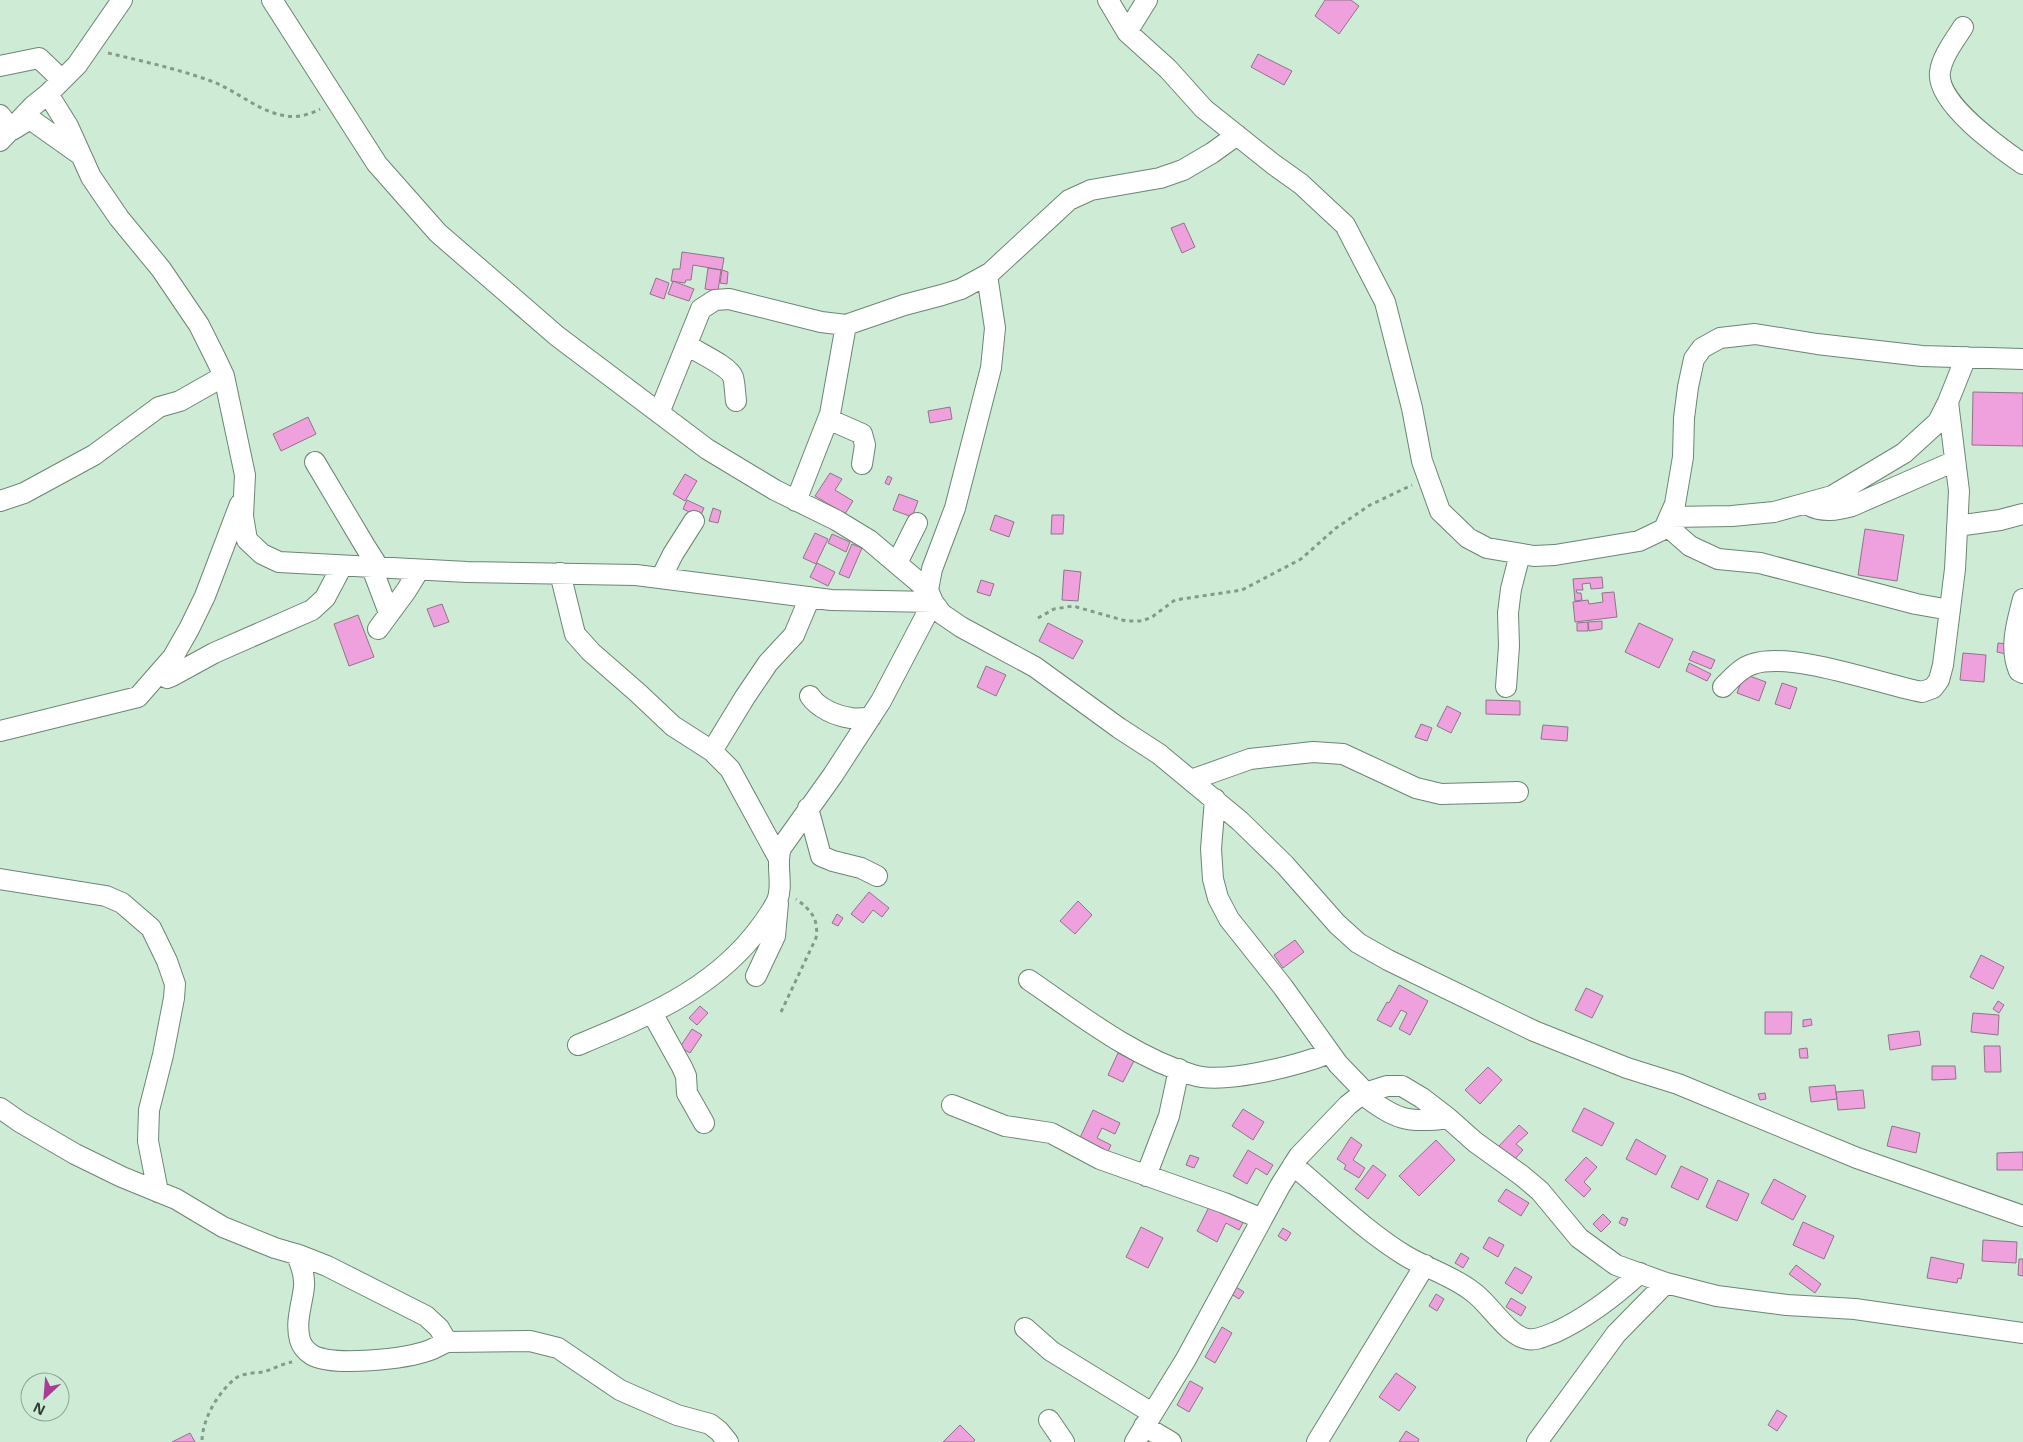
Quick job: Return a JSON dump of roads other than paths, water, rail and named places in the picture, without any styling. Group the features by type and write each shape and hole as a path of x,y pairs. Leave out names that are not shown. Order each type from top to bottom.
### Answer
{"street":[{"path":"4,129 55,87 77,65 122,0"},
{"path":"272,0 377,164 438,233 557,336 707,449 775,490 869,540 897,563 930,596 942,614 961,627 1035,668 1159,754 1215,799 1285,865 1337,924 1358,943 1388,960 1534,1031 1627,1068 1678,1084 1857,1158 2023,1216"},
{"path":"1108,0 1127,32 1168,69 1204,109 1301,184 1345,225 1385,302 1412,408 1422,461 1440,511 1468,538 1487,548 1534,556 1555,555 1639,541 1664,529 1675,504 1683,457 1686,402 1694,359 1702,348 1720,338 1755,334 1817,344 1922,356 2023,359"},
{"path":"1127,32 1147,0"},
{"path":"1963,27 1947,53 1940,70 1939,80 1959,112 1998,147 2023,164"},
{"path":"0,66 39,58 55,87 68,126 91,177 119,218 161,269 199,325 224,376 245,475 243,516 247,540 262,554 279,562 376,568 636,575 831,600 930,596"},
{"path":"4,129 30,119 82,156"},
{"path":"659,413 701,309 715,300 728,299 821,322 846,325 904,305 962,289 987,275 1069,200 1091,190 1160,178 1183,170 1212,153 1236,135"},
{"path":"756,976 775,936 778,857 784,842 794,831 871,717 930,596 932,568 955,508 990,368 995,328 987,275"},
{"path":"796,501 828,419 846,325"},
{"path":"687,345 724,366 730,372 733,376 736,402"},
{"path":"1668,521 1774,512 1832,496 1904,453 1938,422 1966,357"},
{"path":"0,501 24,494 94,455 159,407 180,401 224,376"},
{"path":"1723,687 1736,674 1752,664 1776,661 1811,665 1922,692 1933,688 1943,665 1950,610 1959,491 1948,402"},
{"path":"828,419 862,434 865,445 862,464"},
{"path":"1806,504 1823,510 1836,510 1852,506 1955,461"},
{"path":"315,462 376,568 389,613"},
{"path":"0,731 138,697 173,657 205,596 244,494"},
{"path":"1957,526 2000,520 2023,514"},
{"path":"662,578 673,554 694,521"},
{"path":"1668,521 1690,546 1718,558 1760,563 1906,602 1950,610"},
{"path":"897,563 917,523"},
{"path":"1506,687 1509,646 1508,613 1511,589 1520,554"},
{"path":"161,672 167,678 172,676 214,653 312,610 325,598 342,566"},
{"path":"378,629 419,570"},
{"path":"560,573 575,634 673,726 712,751 730,769 778,857"},
{"path":"712,751 768,663 794,635 810,597"},
{"path":"2023,599 2014,644 2015,662 2019,671 2023,673"},
{"path":"810,696 815,704 852,719 871,717"},
{"path":"1191,780 1250,760 1313,752 1343,754 1416,788 1441,794 1518,792"},
{"path":"1215,799 1211,849 1213,879 1218,898 1229,919 1283,987 1330,1053 1364,1093 1388,1112 1401,1119 1413,1121 1448,1118"},
{"path":"808,808 821,856 833,862 861,868 877,876"},
{"path":"0,879 106,896 122,903 151,928 167,960 175,984 163,1055 149,1110 148,1141 158,1192"},
{"path":"578,1045 652,1013 692,991 720,970 742,950 764,922 778,893"},
{"path":"1029,980 1126,1045 1194,1076 1243,1076 1296,1065 1330,1053"},
{"path":"652,1013 682,1067 686,1076 686,1093 704,1123"},
{"path":"1146,1176 1169,1116 1179,1069"},
{"path":"1144,1427 1186,1359 1262,1219 1299,1156 1328,1125 1364,1093 1387,1086 1402,1086 1422,1098 1448,1118 1475,1142 1540,1190 1579,1238 1616,1265 1666,1283 1717,1296 1787,1305 1854,1309 2023,1333"},
{"path":"952,1105 1005,1126 1051,1133 1100,1159 1224,1203 1262,1219"},
{"path":"0,1108 75,1154 176,1199 222,1227 327,1266 426,1316 439,1328 447,1342"},
{"path":"1293,1165 1374,1233 1406,1256 1458,1281 1475,1292 1510,1330 1528,1339 1541,1338 1578,1322 1613,1298 1640,1273"},
{"path":"296,1254 302,1269 304,1286 298,1328 303,1348 312,1355 352,1361 397,1358 429,1350 447,1342 530,1341 558,1348 620,1390 677,1415 710,1424 728,1442"},
{"path":"1318,1442 1342,1399 1425,1265"},
{"path":"1538,1442 1616,1334 1666,1283"},
{"path":"1025,1328 1051,1351 1117,1393 1144,1427 1171,1442"},
{"path":"1049,1420 1064,1442"}]}
